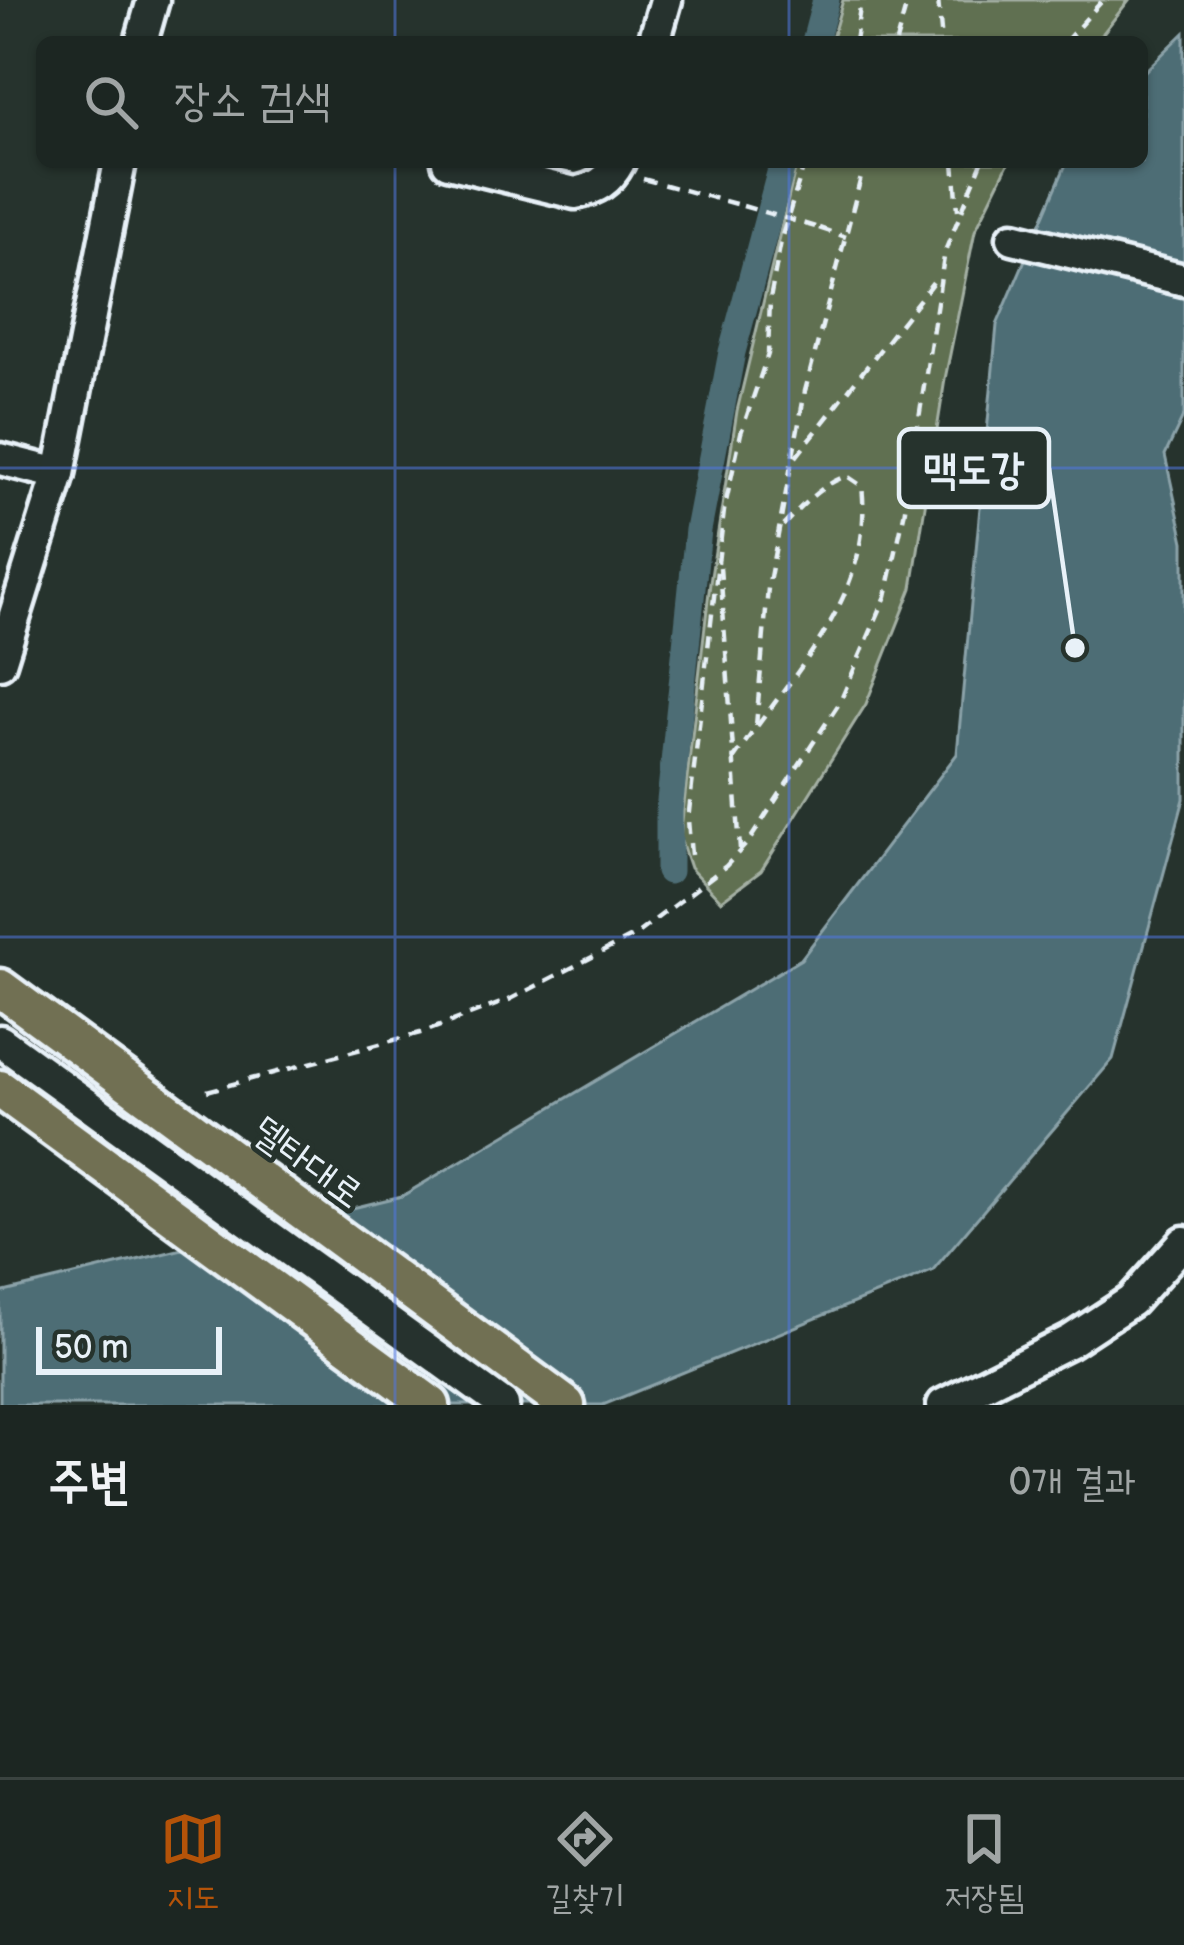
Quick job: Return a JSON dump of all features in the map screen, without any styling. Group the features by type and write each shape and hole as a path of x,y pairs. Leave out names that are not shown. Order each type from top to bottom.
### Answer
{"main road":[{"name":"델타대로","path":"0,988 566,1405"},
{"path":"0,1089 430,1405"}],"street":[{"path":"144,36 153,0"},
{"path":"656,36 666,0"},
{"path":"0,663 59,474 119,168"},
{"path":"473,168 575,193 631,170"},
{"path":"1013,238 1184,280"},
{"path":"0,459 59,474"},
{"path":"0,1040 503,1405"},
{"path":"943,1405 1070,1341 1131,1301 1184,1242"}],"path":[{"path":"856,36 861,0"},
{"path":"898,36 908,0"},
{"path":"938,0 941,36"},
{"path":"1070,36 1103,0"},
{"path":"691,855 688,820 719,555 741,434 768,354 770,299 782,236 803,168"},
{"path":"756,725 768,588 805,391 863,168"},
{"path":"954,168 958,212"},
{"path":"207,1090 424,1032 509,1000 635,935 726,866 740,850 840,702 886,596 904,515 940,272 958,212 979,168"},
{"path":"631,170 846,236"},
{"path":"792,462 940,272"},
{"path":"733,760 802,671 843,598 864,524 862,486 847,476 838,478 779,530"},
{"path":"719,555 740,850"}],"green space":[{"path":"843,0 1129,0 1101,36 833,36"},
{"path":"796,168 1006,168 975,231 945,379 912,588 866,704 761,871 721,901 690,868 680,838 710,583 737,411"}],"water":[{"path":"1184,33 1184,415 1165,455 1184,542 1184,799 1113,1059 932,1271 603,1405 0,1405 0,1293 402,1196 801,959 957,754 997,325 1064,168 1148,168 1148,68"}],"waterway":[{"path":"817,36 826,0"},
{"path":"669,871 669,811 698,530 732,352 781,168"}],"place":[{"name":"맥도강","path":"1075,648"}]}
